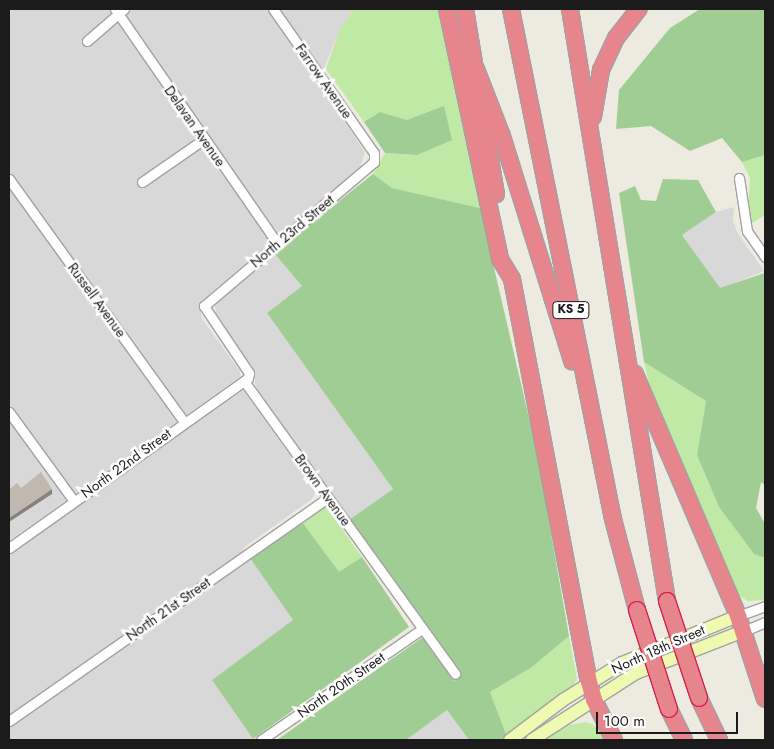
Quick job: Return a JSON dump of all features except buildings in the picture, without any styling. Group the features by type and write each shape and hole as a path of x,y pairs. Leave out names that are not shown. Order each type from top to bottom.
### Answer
{"highway":[{"path":"447,9 500,259 512,279"},
{"path":"465,9 512,279 589,682 594,700 614,740"},
{"name":"KS 5","path":"511,9 598,445 637,610 669,709 684,740"},
{"path":"570,9 667,601 698,698 719,740"},
{"path":"590,132 601,70 616,38 639,9"},
{"path":"476,69 502,136 598,445"},
{"path":"625,352 738,616 765,699"}],"main road":[{"name":"North 18th Street","path":"510,740 589,682 622,662 738,616"},
{"name":"North 18th Street","path":"532,740 636,673 744,631"}],"street":[{"name":"Farrow Avenue","path":"273,9 374,153"},
{"path":"87,41 112,22 118,11"},
{"name":"Delavan Avenue","path":"118,11 277,243"},
{"path":"142,182 204,139"},
{"name":"North 23rd Street","path":"204,306 374,162 374,153"},
{"name":"Russell Avenue","path":"9,178 184,422"},
{"path":"739,178 747,231 765,257"},
{"name":"Brown Avenue","path":"204,306 249,373 244,381 455,674"},
{"name":"North 22nd Street","path":"9,548 244,381"},
{"path":"9,412 74,501"},
{"name":"North 21st Street","path":"9,721 328,498"},
{"name":"North 18th Street","path":"738,616 765,606"},
{"name":"North 18th Street","path":"744,631 765,622"},
{"name":"North 20th Street","path":"261,740 422,629"}],"shaded area":[{"path":"9,9 353,9 339,31 318,83 365,152 360,167 199,303 202,319 240,371 240,377 9,541"},
{"path":"734,207 733,220 737,232 764,271 720,289 682,235 716,212"},
{"path":"274,253 302,286 267,313 393,489 349,520 262,399 255,384 255,371 216,317 215,305"},
{"path":"243,390 316,491 312,499 243,548 294,620 212,680 253,739 9,740 9,554"},
{"path":"447,710 469,740 406,740"}],"green space":[{"path":"353,9 440,9 480,208 392,188 373,174 385,153 417,155 407,120 380,112 364,122 326,69 339,31"},
{"path":"700,9 765,9 765,155 742,162 722,138 690,151 651,126 616,129 619,90 670,28"},
{"path":"444,106 452,140 417,155 385,153 364,122 380,112 407,120"},
{"path":"765,155 765,215 752,223 748,210 750,178 742,162"},
{"path":"373,174 392,188 480,208 536,448 569,636 532,667 490,692 507,737 504,740 469,740 447,710 406,740 277,740 423,637 454,681 462,675 349,520 393,489 267,313 302,286 274,253"},
{"path":"663,179 698,180 716,212 682,235 720,288 765,273 765,485 761,482 756,508 765,524 765,558 754,554 719,507 697,455 706,401 644,362 619,193 635,186 641,200 656,201"},
{"path":"644,362 706,401 697,455 719,507 754,554 765,558 765,600 748,601 738,595 651,393"},
{"path":"323,507 327,508 362,557 339,573 302,522"},
{"path":"302,522 339,572 362,557 409,627 253,739 212,680 293,620 250,558"},
{"path":"569,636 577,679 572,688 507,737 490,692 532,667"},
{"path":"586,722 594,725 608,740 544,740 570,725"}]}
